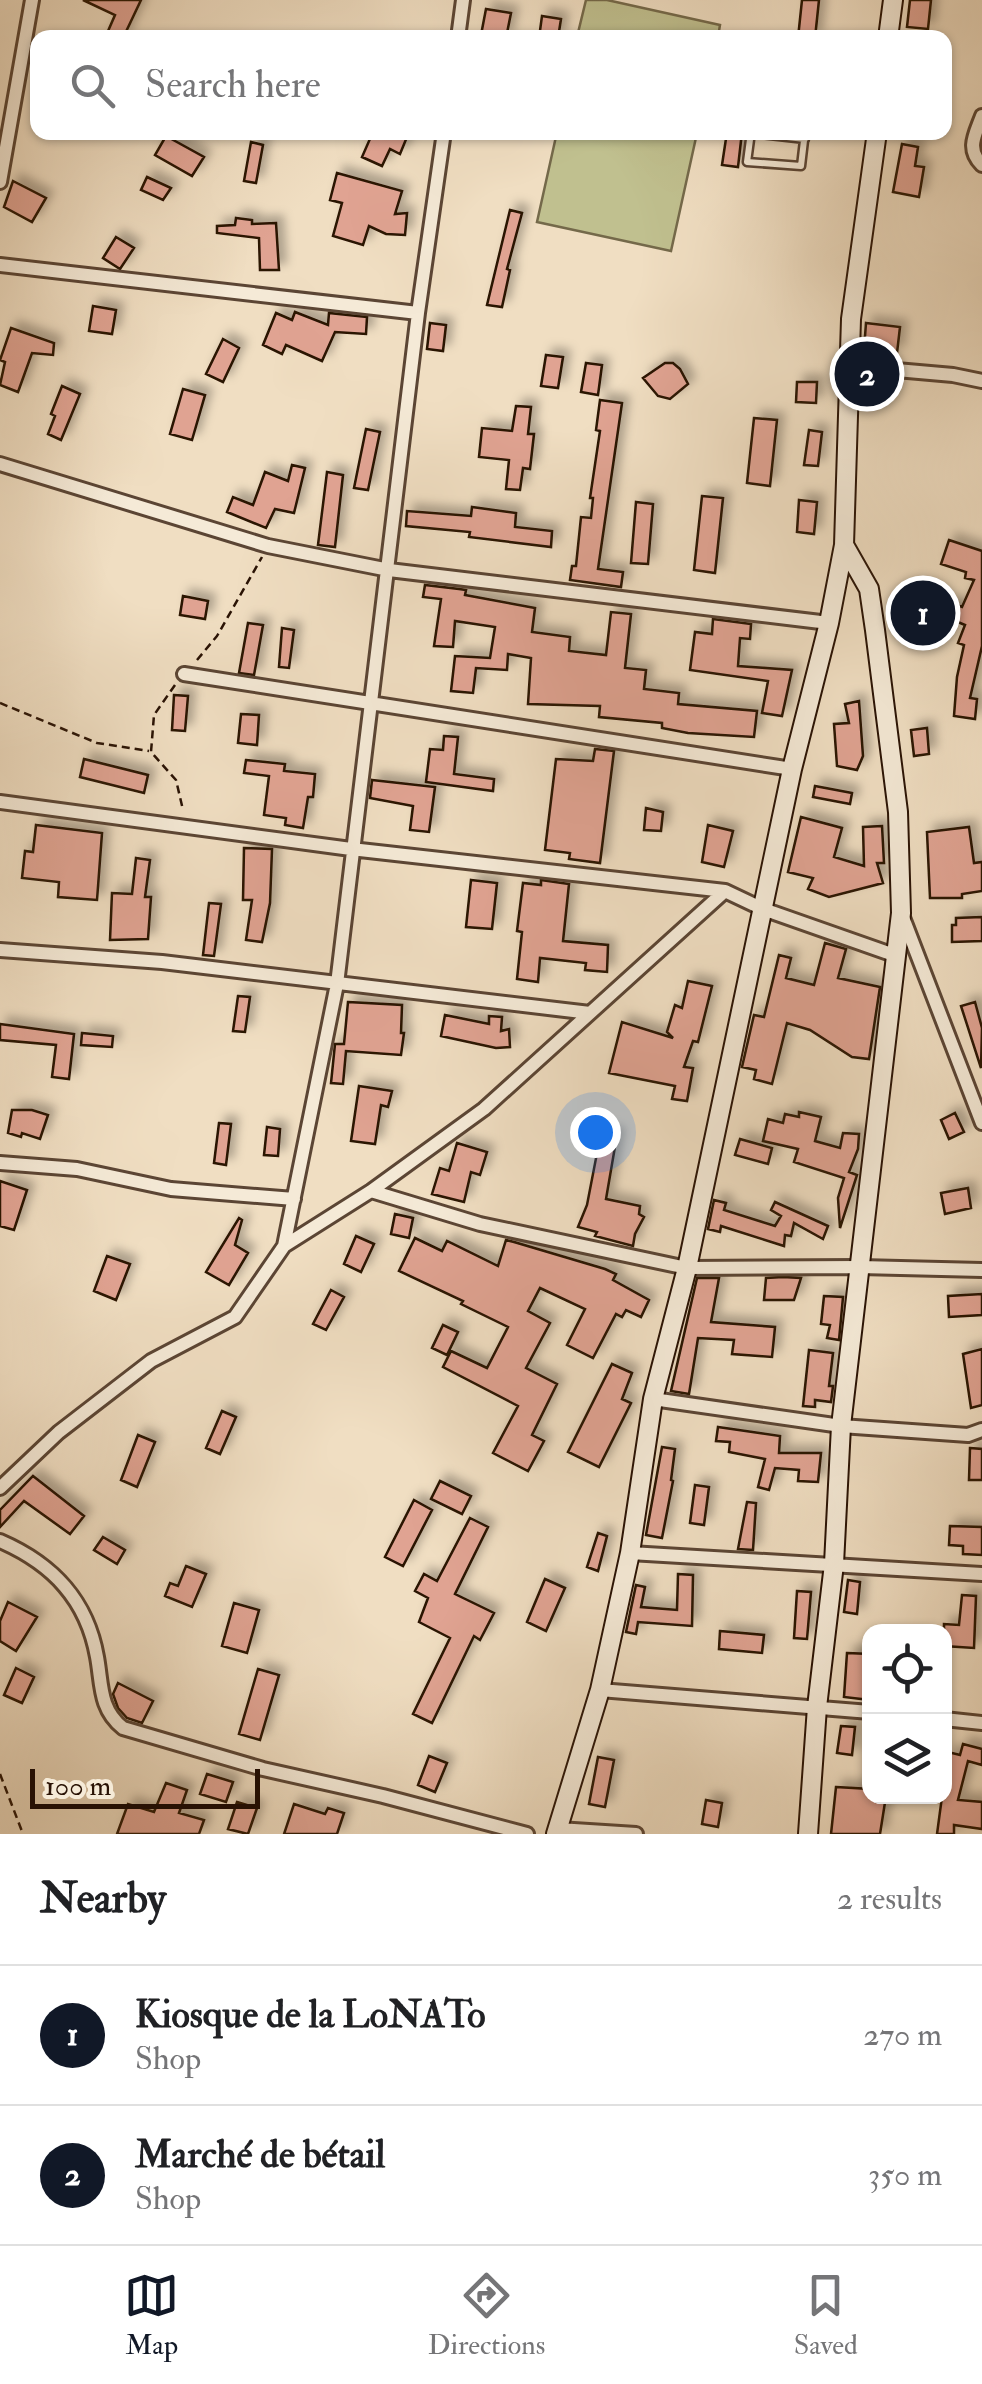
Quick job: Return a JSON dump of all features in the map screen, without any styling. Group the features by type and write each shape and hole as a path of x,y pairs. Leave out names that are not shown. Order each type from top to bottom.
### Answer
{"main road":[{"path":"889,30 893,0"},
{"path":"557,1832 600,1690 630,1553 653,1399 687,1268 792,769 829,623 844,545 851,319 876,140"},
{"path":"808,1834 816,1707 834,1564 840,1426 901,913 898,812 875,630 868,590 844,545"}],"street":[{"path":"0,182 32,0"},
{"path":"459,30 463,0"},
{"path":"982,116 972,147 974,157 982,165"},
{"path":"0,1488 59,1432 151,1360 236,1317 284,1246 337,984 418,313 443,140"},
{"path":"0,265 418,313"},
{"path":"852,366 953,375 982,382"},
{"path":"0,464 268,546 389,570 829,623"},
{"path":"184,674 792,769"},
{"path":"0,802 351,850 725,890 764,909 894,955"},
{"path":"284,1246 484,1109 725,890"},
{"path":"901,913 982,1123"},
{"path":"0,950 162,962 590,1013"},
{"path":"0,1163 77,1169 171,1189 294,1199"},
{"path":"371,1190 480,1224 687,1268 982,1270"},
{"path":"653,1399 840,1426 968,1435 982,1430"},
{"path":"0,1542 32,1558 64,1584 82,1606 94,1644 104,1705 108,1716 123,1728 263,1768 526,1834"},
{"path":"630,1553 982,1574"},
{"path":"600,1690 862,1711"},
{"path":"952,1720 982,1723"},
{"path":"557,1832 636,1834"}],"lane":[{"path":"750,140 747,162 801,166 804,140"}],"path":[{"path":"151,752 154,715 218,636 268,546"},
{"path":"0,703 98,744 151,752 176,780 187,826"},
{"path":"0,1774 23,1834"}],"green space":[{"path":"586,0 607,0 720,25 719,30 579,30"},
{"path":"555,140 695,140 671,251 537,222"}],"building":[{"path":"83,0 141,0 127,30 108,30 115,15"},
{"path":"802,0 819,0 816,30 799,30"},
{"path":"910,0 931,0 928,29 907,27"},
{"path":"486,9 511,13 508,30 482,30"},
{"path":"542,16 561,19 559,30 540,30"},
{"path":"164,140 173,140 204,157 192,176 155,155"},
{"path":"369,140 406,140 400,154 390,149 382,166 362,157"},
{"path":"726,140 741,140 738,167 722,165"},
{"path":"251,142 263,145 256,183 244,181"},
{"path":"902,144 918,147 915,166 924,167 919,197 893,192"},
{"path":"337,173 402,191 395,214 407,213 405,235 386,234 369,226 363,245 333,236 342,203 330,200"},
{"path":"147,177 171,188 163,200 141,190"},
{"path":"13,181 46,198 32,222 4,207"},
{"path":"510,210 522,213 507,269 510,270 502,307 487,305"},
{"path":"236,218 252,220 252,224 276,223 279,270 260,270 259,238 217,233 217,226 235,225"},
{"path":"116,237 134,248 120,269 103,258"},
{"path":"93,306 116,310 112,334 89,331"},
{"path":"295,312 328,325 329,313 367,317 366,334 335,332 322,361 286,345 282,354 263,345 276,313 292,320"},
{"path":"430,323 446,325 443,351 427,349"},
{"path":"866,323 900,327 897,353 864,350"},
{"path":"11,328 54,343 53,355 32,353 18,392 0,385 5,362 0,360"},
{"path":"223,339 239,348 223,382 206,374"},
{"path":"546,355 563,357 558,388 541,386"},
{"path":"586,363 602,365 598,395 581,392"},
{"path":"665,363 680,369 688,384 670,399 658,396 643,378"},
{"path":"797,382 817,382 816,403 796,402"},
{"path":"62,386 80,394 61,440 48,434"},
{"path":"183,389 205,395 192,440 170,434"},
{"path":"600,400 622,403 598,569 623,572 621,587 570,580 572,566 576,566 581,517 591,518"},
{"path":"516,406 531,407 528,434 534,434 530,469 523,468 520,490 506,489 509,460 479,457 482,428 512,431"},
{"path":"754,418 777,420 770,486 747,483"},
{"path":"366,429 380,432 368,490 354,488"},
{"path":"809,430 822,432 818,466 804,465"},
{"path":"292,465 305,468 294,513 275,509 266,528 227,512 233,497 253,505 265,472 288,481"},
{"path":"327,472 343,475 335,547 318,545"},
{"path":"702,496 723,498 715,573 694,570"},
{"path":"799,500 817,502 814,534 797,532"},
{"path":"636,502 653,504 648,564 631,563"},
{"path":"472,507 516,513 515,527 552,531 551,547 469,537 470,532 406,526 407,511 471,516"},
{"path":"949,540 982,551 982,646 970,698 977,699 975,719 954,716 964,645 958,643 965,625 946,617 952,603 962,607 974,580 965,578 966,572 941,564"},
{"path":"425,585 466,590 465,595 535,608 532,632 570,637 569,651 606,655 611,612 631,614 625,668 646,670 644,689 679,693 678,704 757,711 754,737 688,733 662,728 662,723 599,717 600,706 528,704 531,658 508,654 507,670 476,668 473,693 451,691 455,656 490,658 495,627 455,621 453,647 434,646 441,599 423,597"},
{"path":"183,596 208,601 205,619 180,615"},
{"path":"929,602 931,635 905,630 903,604"},
{"path":"713,619 751,624 750,639 740,638 738,666 792,670 782,716 762,713 768,681 690,670 695,632 712,634"},
{"path":"248,623 263,625 254,675 239,673"},
{"path":"282,628 294,630 289,668 279,667"},
{"path":"174,695 188,696 185,731 172,730"},
{"path":"859,701 863,756 857,770 837,766 834,724 849,723 845,704"},
{"path":"241,714 259,715 257,745 238,743"},
{"path":"927,728 929,754 914,756 911,730"},
{"path":"444,736 458,737 454,774 494,779 493,791 426,782 430,749 443,750"},
{"path":"595,749 614,751 600,863 569,859 570,853 545,850 556,759 593,761"},
{"path":"84,759 148,775 144,793 80,777"},
{"path":"246,760 285,764 284,771 315,774 313,797 308,797 303,828 285,825 286,818 264,815 269,776 244,773"},
{"path":"372,780 435,787 429,832 410,830 413,806 370,798"},
{"path":"815,786 852,793 850,804 813,797"},
{"path":"646,808 663,812 661,831 644,830"},
{"path":"801,817 842,828 834,857 864,866 863,827 882,826 884,863 877,863 883,883 829,897 808,889 813,878 788,872"},
{"path":"36,825 102,833 97,900 58,897 59,882 22,878 25,851 33,852"},
{"path":"708,825 733,831 724,867 702,862"},
{"path":"969,827 974,863 982,862 982,891 962,894 962,898 930,898 927,832"},
{"path":"244,848 272,849 270,903 262,942 246,940 252,900 243,900"},
{"path":"136,858 150,860 145,897 151,897 148,939 110,940 112,893 132,894"},
{"path":"471,880 497,883 492,929 466,927"},
{"path":"541,880 569,884 563,941 608,945 607,972 585,970 586,963 540,958 538,982 517,979 523,883 541,885"},
{"path":"209,903 221,904 214,956 203,955"},
{"path":"982,917 982,941 952,942 956,918"},
{"path":"825,943 846,949 838,978 880,987 869,1059 852,1057 810,1030 787,1023 772,1084 754,1079 756,1070 742,1067 754,1015 764,1017 779,955 791,958 786,978 814,985"},
{"path":"688,981 712,986 698,1042 693,1041 684,1067 693,1068 687,1101 672,1099 675,1086 609,1073 622,1022 673,1038 667,1032 675,1005 682,1008"},
{"path":"238,996 250,997 245,1032 233,1031"},
{"path":"348,1002 402,1005 401,1055 346,1051 343,1084 331,1083 335,1044 344,1044"},
{"path":"975,1002 982,1028 981,1068 961,1006"},
{"path":"445,1015 489,1024 489,1016 502,1017 501,1031 509,1029 510,1047 496,1048 441,1036"},
{"path":"0,1024 74,1034 69,1079 52,1077 56,1045 0,1040"},
{"path":"82,1033 113,1036 112,1047 81,1045"},
{"path":"359,1086 392,1091 388,1107 381,1105 375,1144 351,1141"},
{"path":"12,1110 48,1115 40,1139 8,1133"},
{"path":"799,1112 821,1117 815,1141 840,1148 843,1133 859,1134 849,1172 857,1175 840,1228 838,1198 844,1178 794,1162 798,1149 763,1141 768,1119 783,1123 785,1114 799,1117"},
{"path":"955,1113 964,1132 949,1139 941,1120"},
{"path":"219,1123 231,1124 226,1165 214,1163"},
{"path":"267,1127 280,1129 278,1156 264,1155"},
{"path":"576,1128 617,1135 606,1199 640,1206 639,1214 644,1217 633,1246 578,1227 587,1205 598,1148 574,1142"},
{"path":"740,1139 772,1148 768,1164 735,1155"},
{"path":"457,1143 487,1152 480,1175 471,1172 464,1202 432,1194 440,1168 449,1171"},
{"path":"0,1181 27,1190 14,1230 0,1226"},
{"path":"968,1188 971,1208 945,1214 941,1193"},
{"path":"714,1200 726,1203 724,1210 775,1226 781,1216 771,1210 775,1202 828,1226 823,1239 794,1223 791,1236 785,1235 784,1246 721,1226 720,1232 708,1229"},
{"path":"395,1214 413,1218 409,1238 391,1234"},
{"path":"239,1218 242,1220 235,1245 248,1253 229,1285 206,1272"},
{"path":"356,1236 374,1244 361,1272 344,1264"},
{"path":"415,1238 442,1251 447,1241 498,1266 506,1240 514,1242 605,1269 616,1274 613,1280 649,1300 641,1317 626,1310 622,1317 616,1314 593,1358 567,1345 585,1309 540,1288 528,1311 550,1323 526,1368 557,1384 532,1435 544,1441 528,1471 493,1453 518,1406 443,1367 451,1351 487,1368 508,1327 399,1271"},
{"path":"107,1256 130,1264 116,1300 94,1291"},
{"path":"697,1278 719,1278 711,1322 775,1327 772,1357 732,1354 734,1340 698,1338 689,1394 671,1391"},
{"path":"766,1278 801,1278 794,1300 764,1300"},
{"path":"331,1290 344,1297 326,1330 313,1324"},
{"path":"982,1294 982,1315 949,1317 948,1296"},
{"path":"824,1296 843,1297 839,1340 827,1338 830,1325 821,1324"},
{"path":"443,1325 458,1332 447,1355 432,1348"},
{"path":"982,1349 982,1405 971,1408 963,1354"},
{"path":"809,1350 833,1353 831,1402 815,1400 815,1407 803,1406"},
{"path":"612,1364 632,1373 622,1399 631,1403 599,1467 568,1452"},
{"path":"222,1411 236,1417 220,1454 206,1448"},
{"path":"718,1427 780,1436 779,1453 821,1453 818,1482 798,1481 799,1470 775,1468 769,1490 758,1487 765,1459 729,1452 730,1442 716,1441"},
{"path":"138,1435 155,1442 137,1487 121,1480"},
{"path":"662,1447 675,1449 662,1538 646,1535"},
{"path":"970,1448 982,1449 982,1480 969,1480"},
{"path":"33,1476 84,1516 70,1534 24,1501 0,1527 0,1510"},
{"path":"440,1481 471,1496 462,1514 431,1499"},
{"path":"695,1485 709,1487 704,1525 690,1523"},
{"path":"414,1500 432,1510 403,1566 385,1557"},
{"path":"747,1502 756,1503 753,1550 738,1549"},
{"path":"470,1518 488,1527 455,1594 494,1613 480,1640 474,1636 432,1723 413,1714 450,1638 419,1622 428,1598 415,1591 424,1574 437,1581"},
{"path":"950,1526 982,1527 982,1555 963,1554 963,1546 949,1545"},
{"path":"598,1533 607,1536 598,1571 587,1567"},
{"path":"103,1537 125,1550 117,1564 94,1550"},
{"path":"186,1566 206,1574 192,1607 165,1596 170,1583 178,1586"},
{"path":"678,1574 693,1575 692,1626 638,1622 636,1634 626,1632 636,1585 645,1587 641,1607 677,1610"},
{"path":"545,1579 565,1588 546,1631 527,1622"},
{"path":"848,1580 860,1582 857,1614 844,1612"},
{"path":"797,1591 811,1592 807,1639 794,1638"},
{"path":"962,1595 976,1596 974,1648 952,1647 952,1625 959,1625"},
{"path":"8,1602 37,1617 16,1651 0,1641 0,1621"},
{"path":"234,1603 259,1610 247,1653 222,1646"},
{"path":"720,1631 764,1635 762,1653 719,1649"},
{"path":"847,1653 862,1654 862,1699 844,1697"},
{"path":"16,1668 34,1677 22,1703 4,1695"},
{"path":"258,1669 279,1675 260,1740 239,1734"},
{"path":"118,1683 153,1701 142,1723 127,1718 118,1708 113,1694"},
{"path":"841,1726 855,1727 852,1755 837,1753"},
{"path":"963,1744 982,1749 982,1765 968,1761 958,1800 982,1802 982,1829 954,1825 954,1834 937,1834 941,1804 952,1804 952,1753 960,1755"},
{"path":"429,1756 447,1763 435,1792 418,1785"},
{"path":"598,1757 614,1760 605,1807 589,1804"},
{"path":"207,1774 233,1782 226,1802 200,1794"},
{"path":"166,1783 187,1790 179,1813 204,1820 199,1834 117,1834 128,1804 154,1812"},
{"path":"836,1787 862,1789 862,1804 885,1804 880,1834 831,1834"},
{"path":"706,1800 722,1803 718,1827 702,1824"},
{"path":"237,1802 257,1808 248,1834 228,1829"},
{"path":"294,1804 325,1814 328,1808 344,1813 337,1834 284,1834"}],"place":[{"name":"Marché de bétail","path":"867,374"},
{"name":"Kiosque de la LoNATo","path":"923,613"}]}
